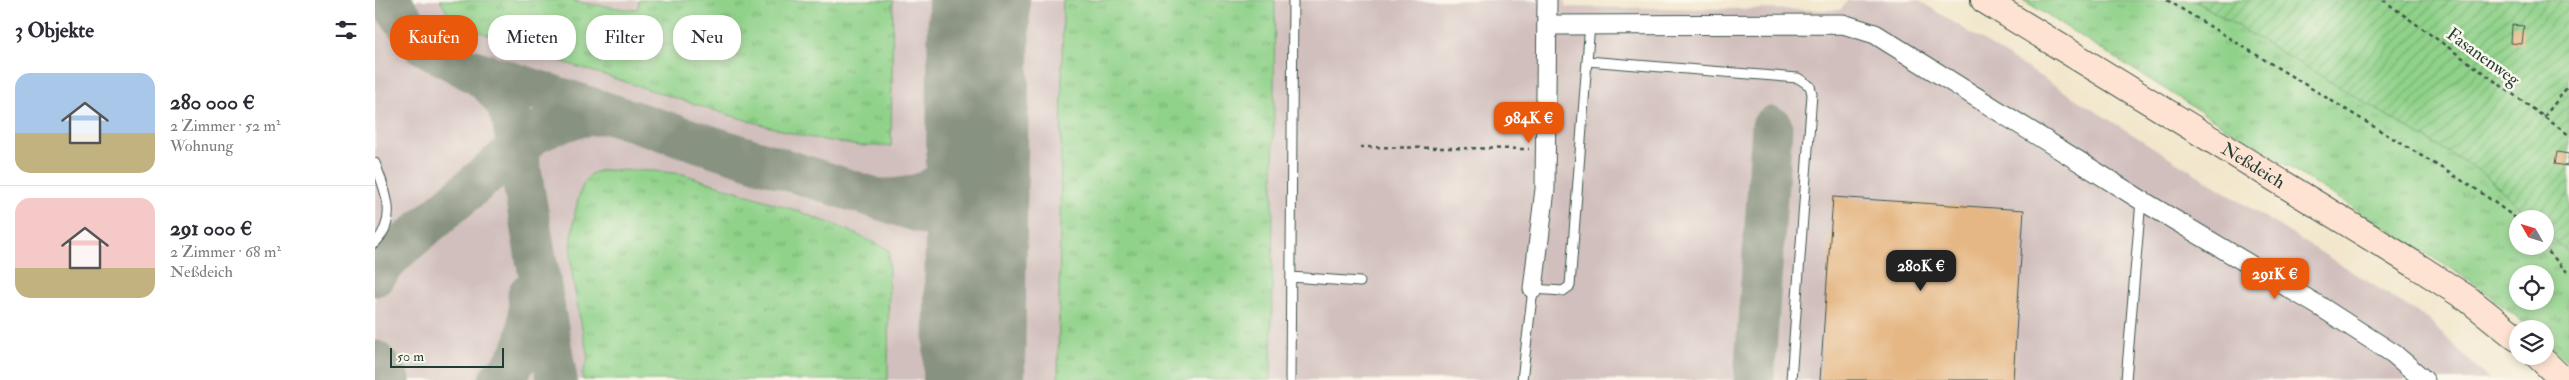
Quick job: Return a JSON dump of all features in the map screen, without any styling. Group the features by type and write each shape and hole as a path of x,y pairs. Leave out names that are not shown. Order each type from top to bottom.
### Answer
{"street":[{"path":"1533,289 1545,189 1547,0"},
{"name":"Neßdeich","path":"1984,0 2414,264 2480,308 2509,332"},
{"path":"1547,25 1843,24 1856,27 1888,41 2141,200 2321,307 2394,354 2424,380"},
{"path":"2547,365 2563,380"}],"lane":[{"path":"1290,380 1293,0"},
{"path":"1522,380 1533,289 1565,291 1570,286 1590,24"},
{"path":"1587,61 1798,78 1810,86 1812,94 1791,380"},
{"path":"375,163 389,207 387,223 375,243"},
{"path":"2127,380 2141,200"},
{"path":"1291,277 1359,282"}],"path":[{"path":"2167,0 2479,192 2509,213"},
{"name":"Fasanenweg","path":"2383,0 2569,135"},
{"path":"2545,117 2569,85"},
{"path":"1360,147 1545,149"},
{"path":"2551,255 2569,274"}],"shaded area":[{"path":"375,0 1565,0 1566,7 1840,10 1848,0 1918,0 2429,320 2489,380 375,380"}],"green space":[{"path":"440,0 576,0 576,2 632,10 638,8 639,0 893,0 891,146 859,146 802,136 732,116 557,60 576,60 576,15 488,15 488,35 478,31 478,15 449,15"},
{"path":"1063,0 1275,0 1271,380 1058,380"},
{"path":"2023,0 2194,0 2483,173 2522,210 2509,210 2509,255 2554,255 2554,239 2569,253 2569,364 2554,350 2554,320 2521,320 2475,284"},
{"path":"2194,0 2569,0 2569,253 2554,239 2554,210 2522,210 2483,173"},
{"path":"606,170 683,174 798,211 847,230 889,250 888,380 583,380 582,374 588,359 572,270 573,227 581,190 586,180 593,173"}],"building":[{"path":"2512,25 2524,26 2522,44 2511,43"},
{"path":"2557,152 2569,154 2567,166 2555,164"},
{"path":"1833,197 2024,210 2013,380 1820,380"}],"taxiway":[{"path":"389,0 421,43 480,76 494,88 505,102 512,119 557,380"},
{"path":"464,67 950,222 969,236 976,258"},
{"path":"375,276 393,254 534,134 566,120 601,114"},
{"path":"1754,380 1772,127"},
{"path":"881,199 915,195 928,191 939,184 959,164 977,136"},
{"path":"499,380 515,362 525,341 529,318 528,294"},
{"path":"375,361 390,380"}],"runway":[{"path":"974,380 979,0"}]}
